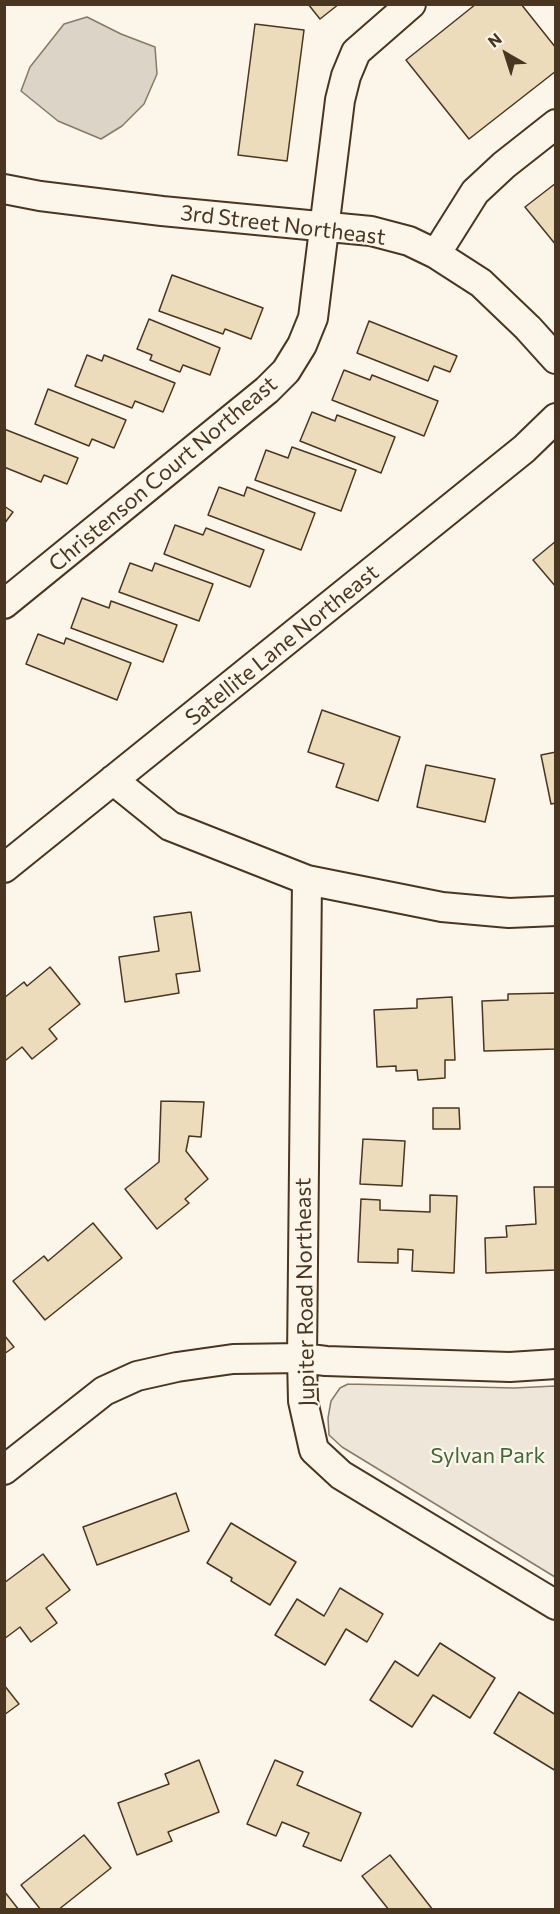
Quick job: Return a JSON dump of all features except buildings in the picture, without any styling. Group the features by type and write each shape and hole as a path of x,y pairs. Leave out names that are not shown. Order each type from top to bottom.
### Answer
{"street":[{"name":"Christenson Court Northeast","path":"4,604 267,390 286,371 302,345 313,318 340,100 346,76 356,52 411,4"},
{"path":"436,254 475,192 555,124"},
{"name":"3rd Street Northeast","path":"4,189 40,196 151,209 371,231 409,241 436,254 481,283 528,328 555,359"},
{"name":"Satellite Lane Northeast","path":"4,868 524,449 555,418"},
{"path":"113,780 170,826 307,880 382,897 442,907 509,913 555,911"},
{"name":"Jupiter Road Northeast","path":"307,880 302,1358 303,1401 314,1450 340,1475 555,1605"},
{"path":"4,1470 104,1391 137,1376 233,1359 302,1358 326,1361 510,1367 555,1364"}],"green space":[{"name":"Sylvan Park","path":"348,1384 514,1388 555,1386 555,1577 342,1447 329,1435 328,1418 331,1401 340,1388"}],"shaded area":[{"path":"87,17 121,34 155,47 157,74 144,104 122,126 101,139 58,121 21,91 30,67 64,24"}]}
